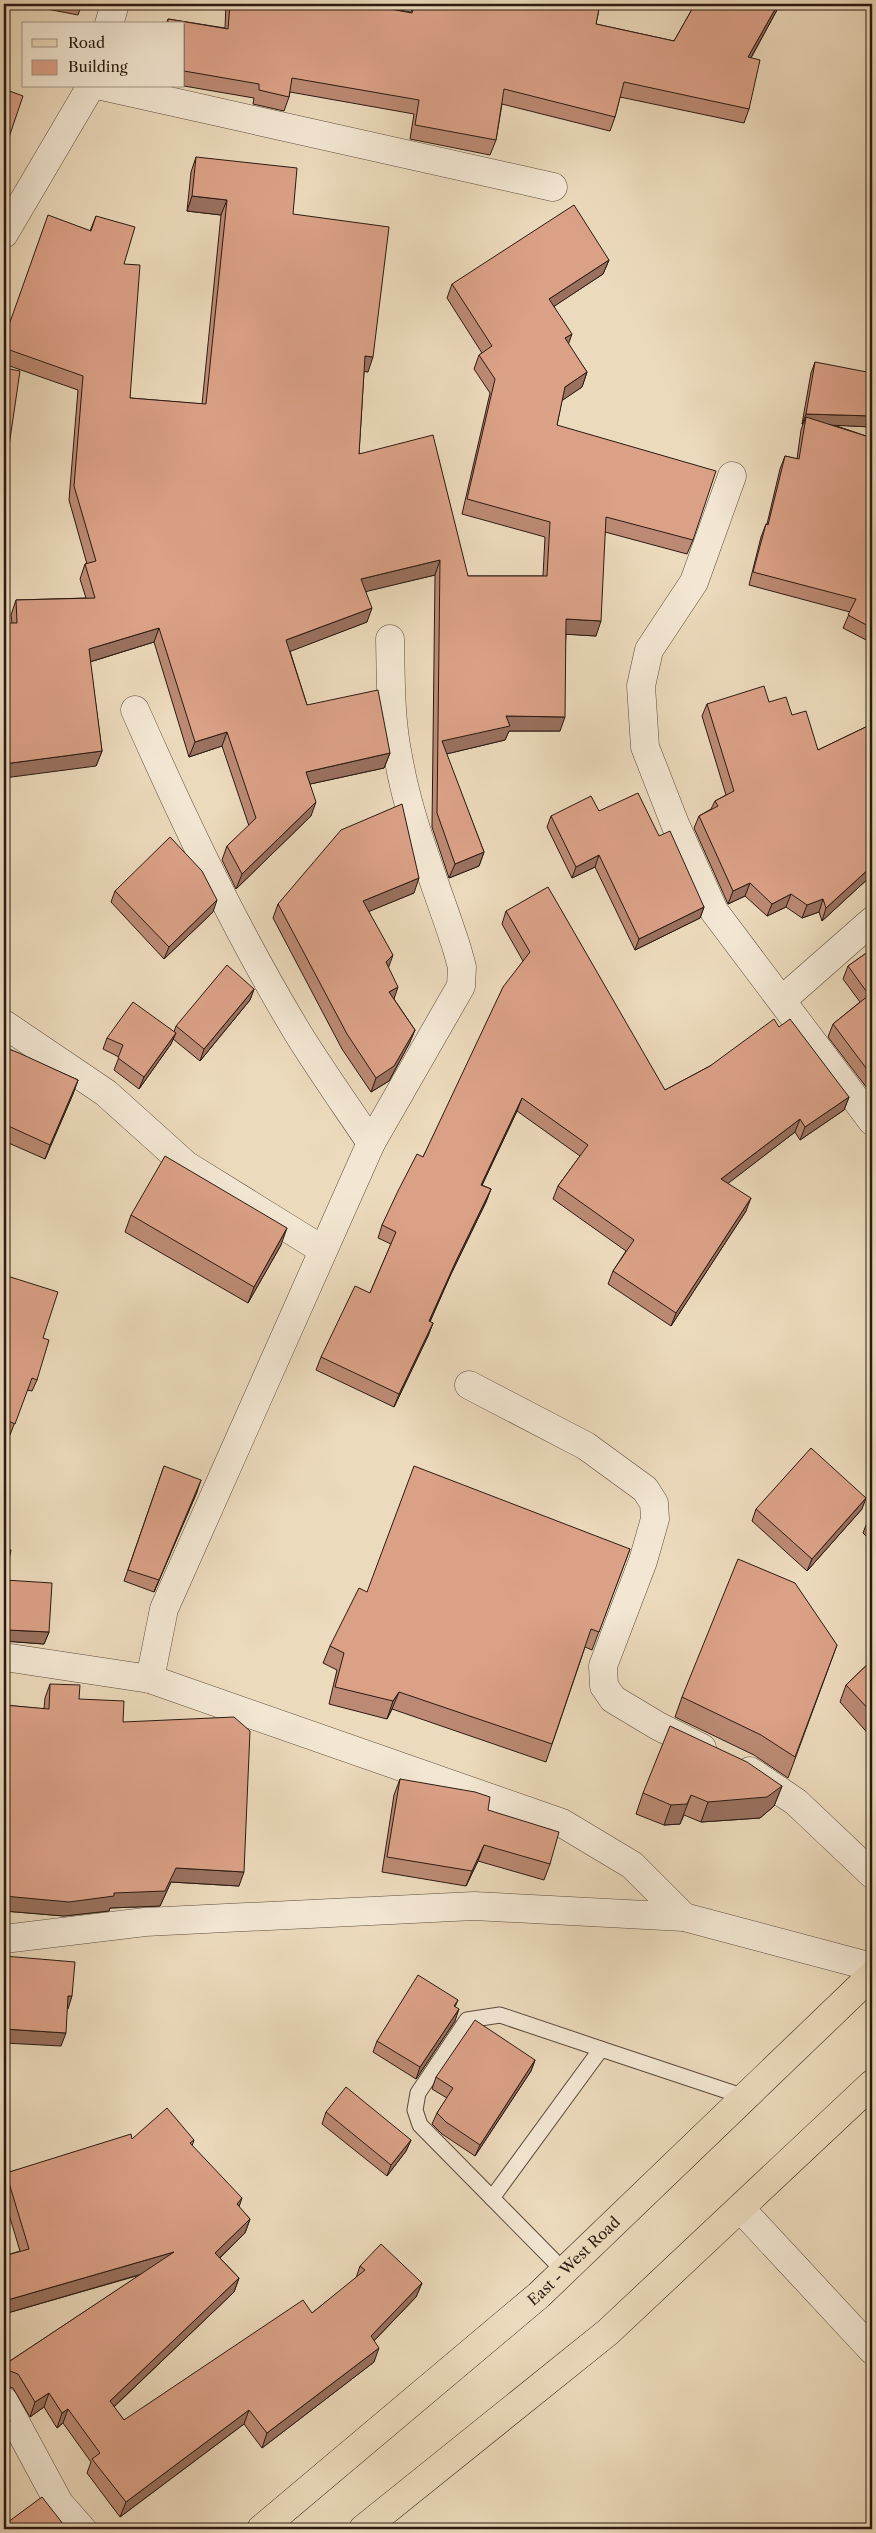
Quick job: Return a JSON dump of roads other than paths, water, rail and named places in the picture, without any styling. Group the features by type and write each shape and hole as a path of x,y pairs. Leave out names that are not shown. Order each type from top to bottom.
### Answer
{"main road":[{"name":"East - West Road","path":"261,2529 532,2301 872,1975"},
{"path":"363,2529 608,2332 872,2084"}],"street":[{"path":"110,22 115,4"},
{"path":"4,234 90,88"},
{"path":"111,88 553,187"},
{"path":"732,476 694,582 649,650 641,686 646,747 675,824 714,911 872,1121"},
{"path":"150,1679 164,1609 323,1250 371,1143 460,986 462,967 408,798 398,757 392,712 390,639"},
{"path":"135,710 194,838 253,955 300,1036 371,1143"},
{"path":"782,1000 872,921"},
{"path":"4,1024 106,1093 186,1165 323,1250"},
{"path":"469,1385 586,1446 645,1489 654,1503 655,1519 643,1562 602,1666 604,1686 613,1699 658,1726 747,1769 796,1802 872,1874"},
{"path":"4,1657 150,1679 562,1823 632,1865 684,1917"},
{"path":"4,1939 145,1922 474,1906 684,1917 872,1967"},
{"path":"740,2208 872,2350"},
{"path":"4,2401 59,2503 82,2529"}],"lane":[{"path":"564,2271 420,2125 415,2110 418,2093 467,2020 500,2015 745,2097"},
{"path":"492,2198 601,2049"}]}
